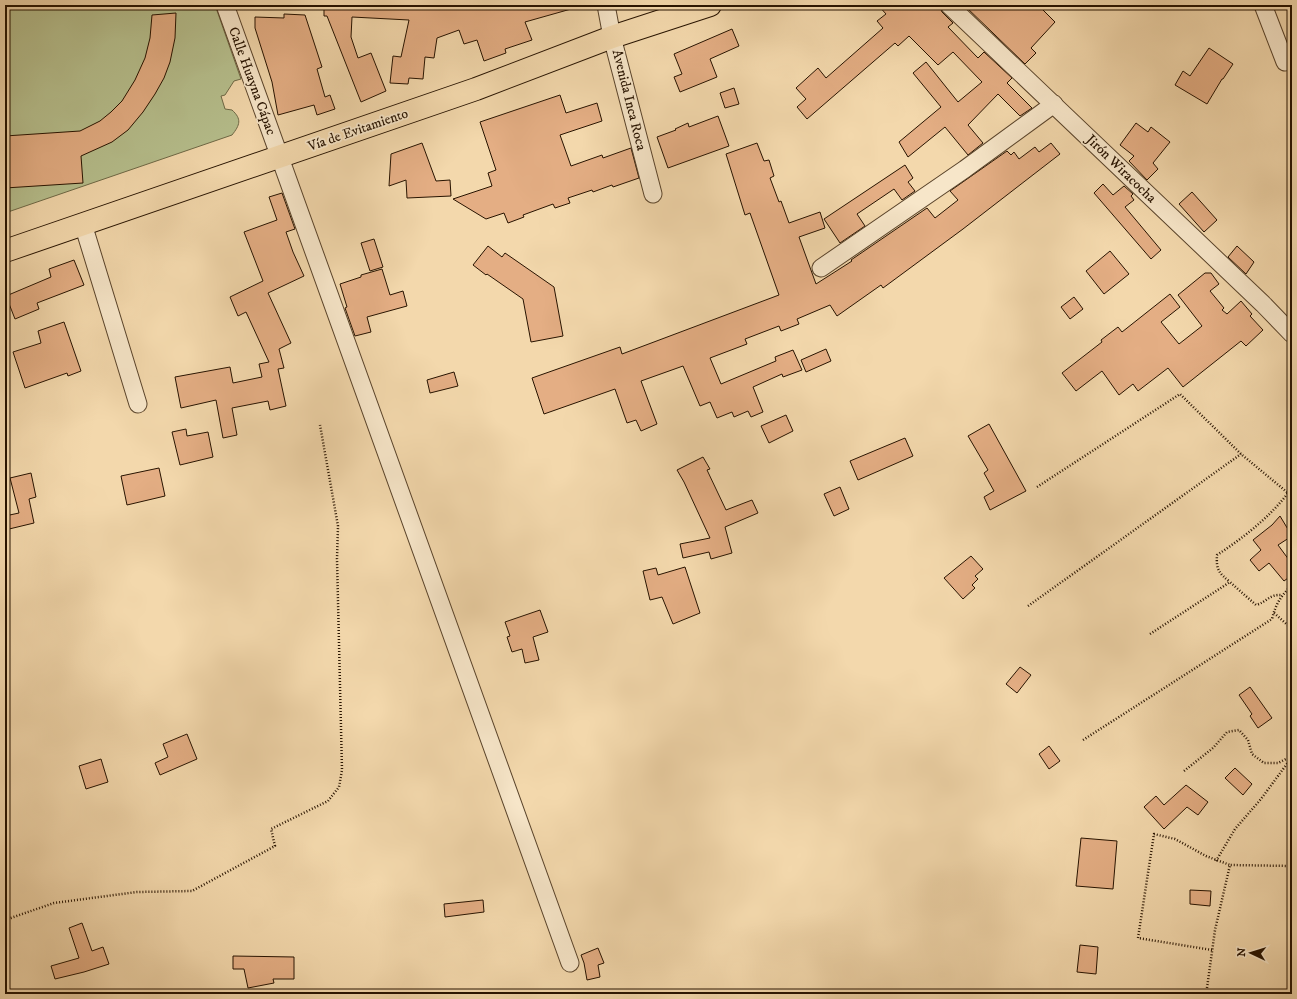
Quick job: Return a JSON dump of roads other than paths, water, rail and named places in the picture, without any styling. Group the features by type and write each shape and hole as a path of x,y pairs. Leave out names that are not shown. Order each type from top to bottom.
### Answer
{"highway":[{"name":"Vía de Evitamiento","path":"5,251 476,89 612,37 710,5"}],"street":[{"name":"Calle Huayna Cápac","path":"225,5 570,963"},
{"name":"Avenida Inca Roca","path":"606,5 612,37 653,194"},
{"name":"Jirón Wiracocha","path":"949,5 1257,298 1292,334"},
{"path":"1263,5 1285,62"},
{"path":"821,268 965,169 1054,104"},
{"path":"83,224 138,404"}]}
